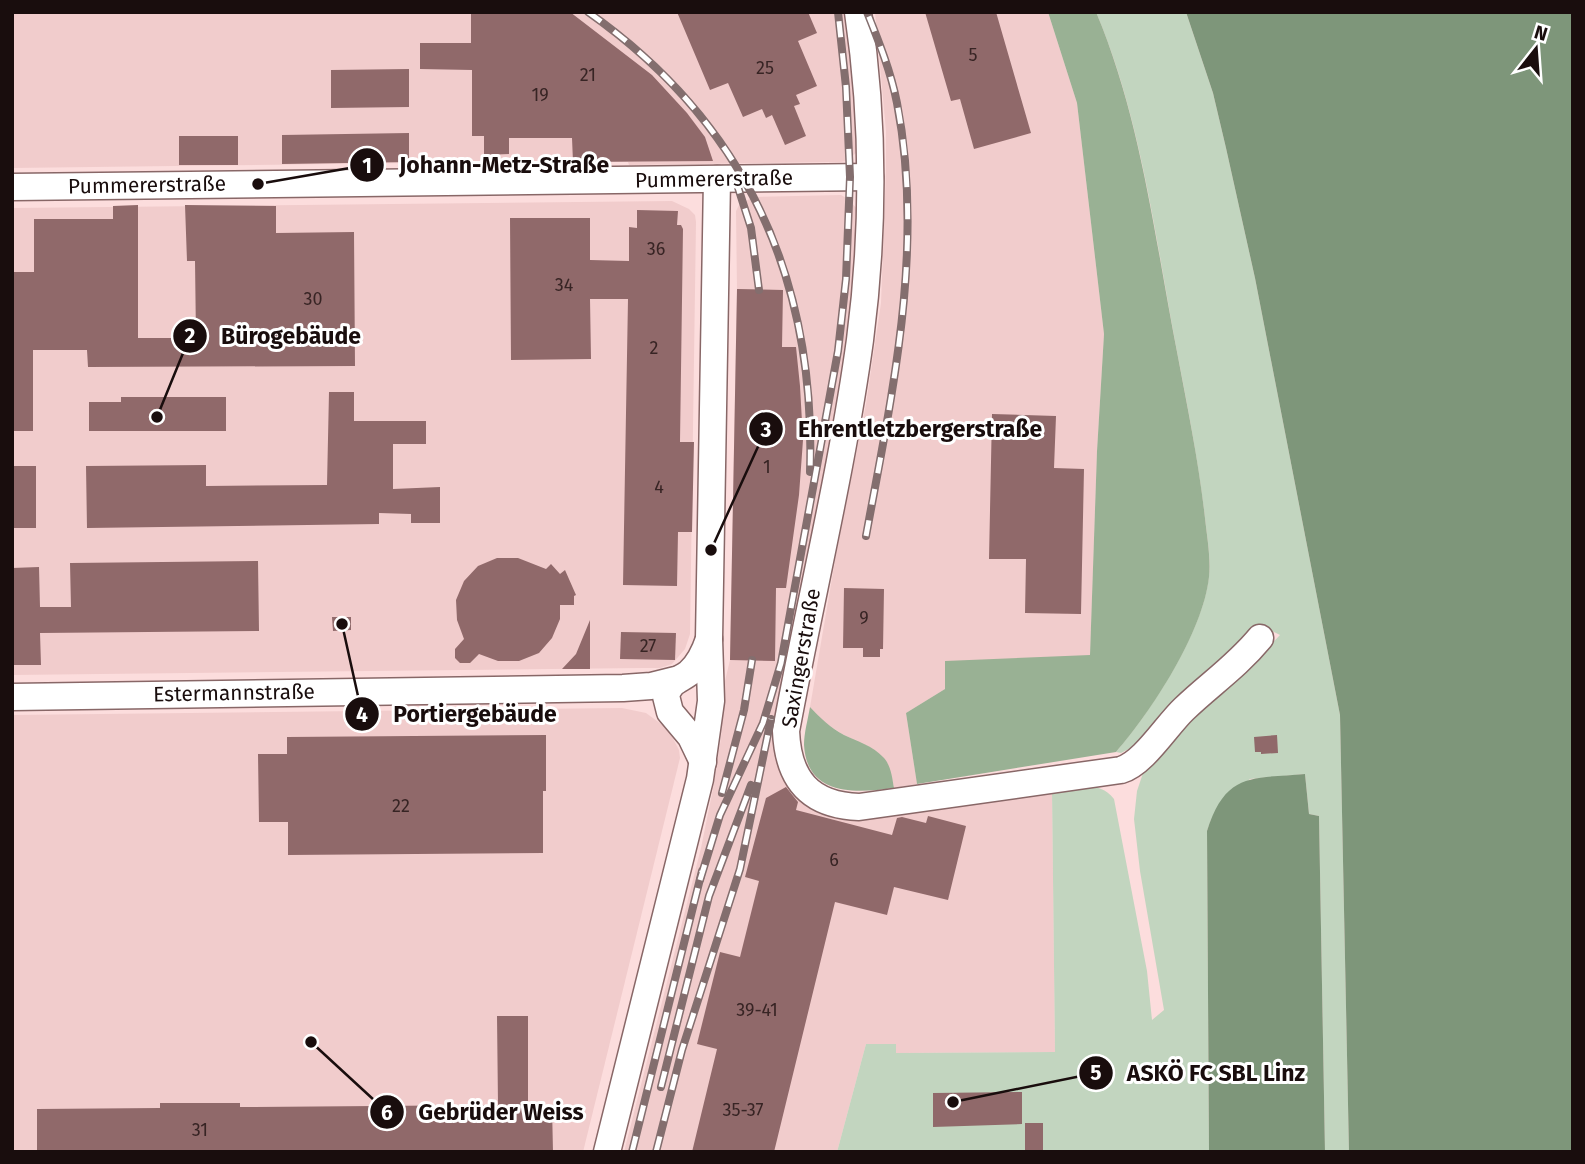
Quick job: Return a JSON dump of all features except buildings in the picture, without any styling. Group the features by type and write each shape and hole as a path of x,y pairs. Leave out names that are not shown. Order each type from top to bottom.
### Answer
{"street":[{"name":"Saxingerstraße","path":"858,12 867,95 870,177 868,258 856,363 838,469 786,731 792,767 804,787 826,802 859,807 1128,768 1137,762 1184,709 1230,671 1260,638"},
{"name":"Pummererstraße","path":"12,187 870,177"},
{"path":"607,1152 703,762 711,698 709,639 718,179"},
{"path":"703,762 691,737 673,715 666,696 670,685 699,661 709,639"},
{"path":"673,715 688,722 700,718 708,710 711,698 702,680 694,676 679,678"},
{"name":"Estermannstraße","path":"12,697 623,688 651,686 679,678"},
{"name":"Estermannstraße","path":"623,688 651,698 673,715"}],"shaded area":[{"path":"12,12 847,12 855,83 857,152 847,161 840,162 629,165 628,162 484,162 12,168"},
{"path":"875,12 1048,12 1077,103 1104,334 1090,656 945,662 945,689 906,713 917,784 894,788 892,779 873,749 824,722 810,707 866,404 881,303 886,131"},
{"path":"1048,12 1096,12 1125,96 1146,182 1193,437 1208,540 1209,577 1197,622 1174,670 1145,715 1116,752 917,784 906,713 945,689 945,661 1090,655 1104,334 1077,103"},
{"path":"1096,12 1186,12 1213,93 1255,278 1340,715 1349,1152 1325,1152 1319,816 1309,814 1305,774 1250,779 1211,820 1207,831 1209,1152 837,1152 866,1044 896,1044 896,1053 1055,1052 1052,791 1086,786 1101,789 1114,799 1147,971 1152,1020 1164,1010 1140,871 1134,819 1137,791 1154,753 1280,635 1262,626 1146,740 1121,753 1116,752 1160,693 1186,645 1205,598 1210,562 1197,460 1147,185 1126,97"},
{"path":"1186,12 1573,12 1573,1152 1349,1152 1340,715 1255,278 1213,93"},
{"path":"841,195 858,210 851,315 833,431 775,730 800,796 1052,791 1055,1052 896,1053 866,1044 837,1152 624,1152 701,848 721,738 724,685 730,660 736,211 739,205 753,197"},
{"path":"672,201 689,209 695,215 696,222 690,634 685,649 672,664 660,668 12,675 12,208"},
{"path":"810,707 844,735 879,753 889,767 894,788 865,791 836,788 824,783 814,774 807,762 804,745"},
{"path":"622,708 646,713 668,729 679,750 680,758 583,1152 12,1152 12,715"},
{"path":"1305,774 1309,814 1319,816 1325,1152 1209,1152 1207,831 1223,797 1233,788 1256,778"}],"railway":[{"path":"588,12 643,56 691,104 730,156 761,212 784,272 800,335 809,402 810,472"},
{"path":"700,880 720,815 763,723 781,663 838,351 846,279 850,177 846,87 838,12"},
{"path":"866,536 895,375 902,321 908,212 905,157 897,103 888,68 867,12"},
{"path":"735,178 751,228 759,290"},
{"path":"722,793 744,710 752,660"},
{"path":"656,1152 682,1050 740,869 771,719"},
{"path":"661,1087 709,896 751,785"},
{"path":"632,1152 702,871"}],"place":[{"name":"Johann-Metz-Straße","path":"258,184"},
{"name":"Bürogebäude","path":"157,417"},
{"name":"Ehrentletzbergerstraße","path":"711,550"},
{"name":"Portiergebäude","path":"342,624"},
{"name":"Gebrüder Weiss","path":"311,1042"},
{"name":"ASKÖ FC SBL Linz","path":"953,1102"}]}
